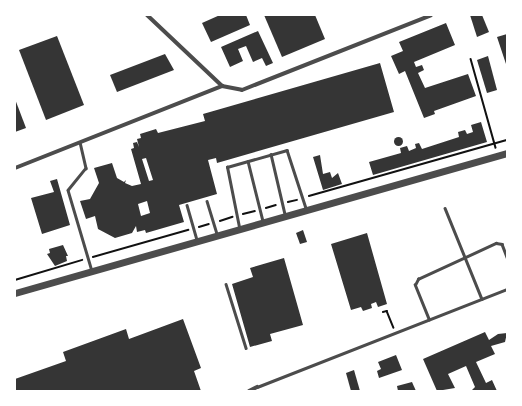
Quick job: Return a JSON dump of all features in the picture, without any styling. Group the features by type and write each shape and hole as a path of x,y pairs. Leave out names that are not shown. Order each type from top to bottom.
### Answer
{"street":[{"path":"146,15 222,86 242,90 431,15"},
{"path":"15,168 222,86"},
{"path":"15,293 285,214 507,153"},
{"path":"249,391 257,387"}],"lane":[{"path":"80,142 86,168 68,190 92,271"},
{"path":"240,227 227,167 271,154 287,150 306,209"},
{"path":"271,154 285,214"},
{"path":"248,161 263,221"},
{"path":"207,201 217,234"},
{"path":"187,205 197,240"},
{"path":"445,208 482,299"},
{"path":"429,320 416,281 464,256 500,242 507,257"},
{"path":"226,284 246,348"},
{"path":"257,387 507,289"}],"path":[{"path":"471,59 494,144"},
{"path":"383,312 387,311 396,333"}],"building":[{"path":"220,15 246,15 250,25 211,42 202,23"},
{"path":"264,15 315,15 325,39 282,57"},
{"path":"470,15 482,15 489,32 477,37"},
{"path":"446,23 455,45 414,62 416,67 422,65 424,70 418,73 425,88 468,74 476,96 434,111 435,114 424,118 405,71 399,74 391,56 403,51 399,42"},
{"path":"258,31 273,63 266,66 262,58 253,62 246,46 238,49 243,61 230,67 221,47"},
{"path":"507,34 507,67 497,37"},
{"path":"57,36 84,105 46,120 19,50"},
{"path":"165,54 174,70 117,92 110,75"},
{"path":"488,56 497,90 487,93 477,60"},
{"path":"380,63 394,112 217,163 216,158 208,160 217,194 179,205 184,222 146,233 145,230 137,232 136,226 132,233 115,238 98,229 95,216 86,219 80,201 90,199 99,183 94,168 112,163 117,178 124,182 126,180 125,183 132,186 141,184 131,149 134,148 133,143 137,142 139,147 137,139 141,138 140,134 156,129 158,133 205,121 203,114","holes":["146,158 153,180 149,181 142,159","147,201 150,213 141,216 138,204"]},
{"path":"15,99 26,128 15,132"},
{"path":"481,122 487,142 373,175 369,162 401,153 400,148 407,146 409,151 416,148 415,144 419,143 422,149 459,137 458,132 465,130 467,134 473,132 471,125"},
{"path":"398,136 403,141 398,146 393,141"},
{"path":"320,155 323,174 330,172 332,178 338,173 342,184 323,190 313,157"},
{"path":"57,179 70,225 42,234 31,198 54,192 50,181"},
{"path":"303,230 307,242 300,244 296,233"},
{"path":"367,233 387,304 378,307 376,302 371,304 372,308 363,311 361,307 351,310 331,244"},
{"path":"63,245 68,256 66,256 67,261 55,266 47,254 50,253 49,249"},
{"path":"284,258 303,325 270,334 272,341 250,347 232,284 253,277 250,268"},
{"path":"183,319 201,368 194,371 201,391 15,391 15,379 66,361 63,352 126,329 129,339"},
{"path":"485,332 489,340 498,334 507,333 505,342 491,346 495,354 476,362 486,383 492,380 497,391 471,391 475,387 466,366 448,374 455,388 437,391 423,359"},
{"path":"396,355 402,370 379,378 377,371 381,369 378,362"},
{"path":"354,370 360,391 351,391 346,373"},
{"path":"412,382 416,391 398,391 397,386"}]}
